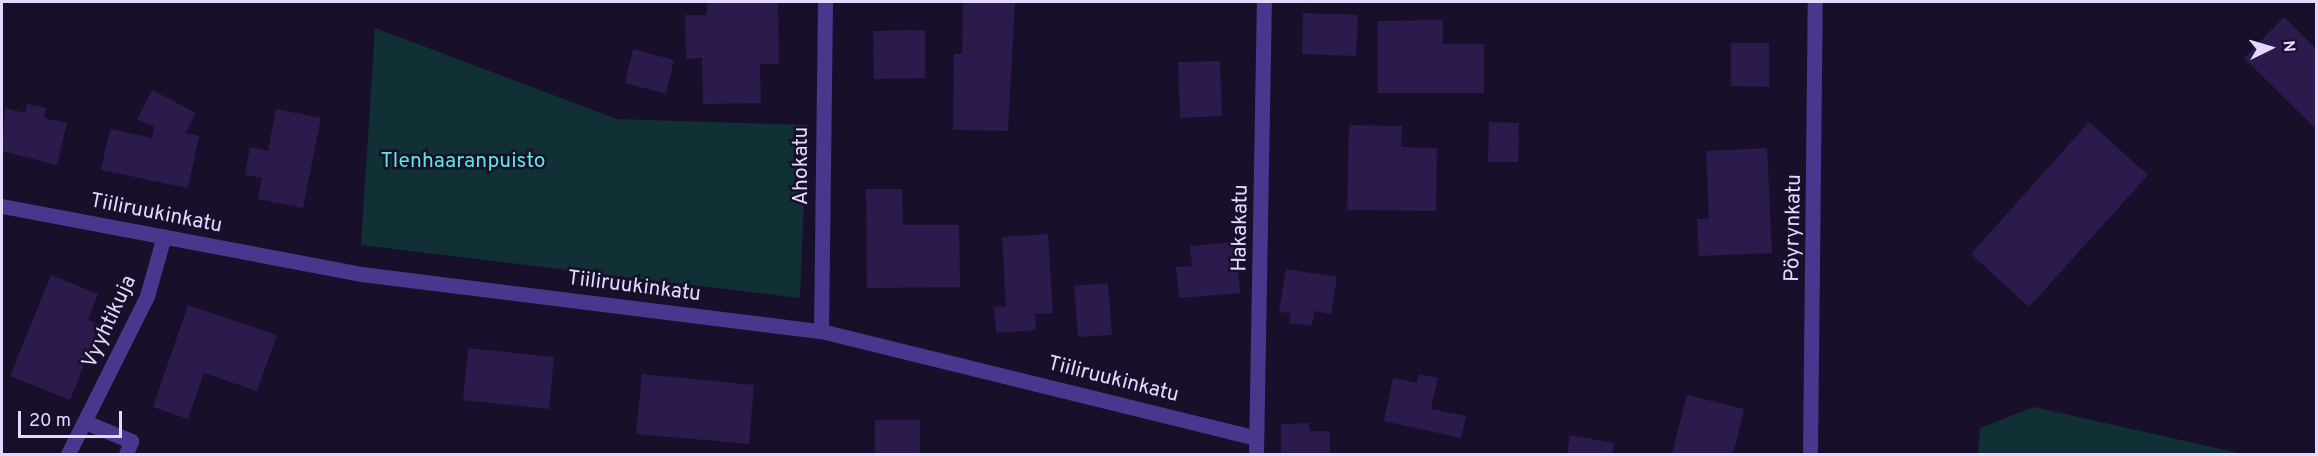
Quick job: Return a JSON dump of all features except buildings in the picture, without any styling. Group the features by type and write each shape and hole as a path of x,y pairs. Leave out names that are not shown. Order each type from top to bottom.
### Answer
{"street":[{"name":"Ahokatu","path":"821,331 825,2"},
{"name":"Hakakatu","path":"1256,454 1264,2"},
{"name":"Pöyrynkatu","path":"1810,454 1815,2"},
{"name":"Tiiliruukinkatu","path":"2,206 361,274 821,331 1256,438"},
{"name":"Vyyhtikuja","path":"68,454 147,296 164,236"},
{"path":"85,422 131,441 126,454"}],"green space":[{"name":"TIenhaaranpuisto","path":"375,28 617,119 807,125 800,298 361,245"},
{"path":"2034,407 2243,454 1978,454 1980,428"}]}
